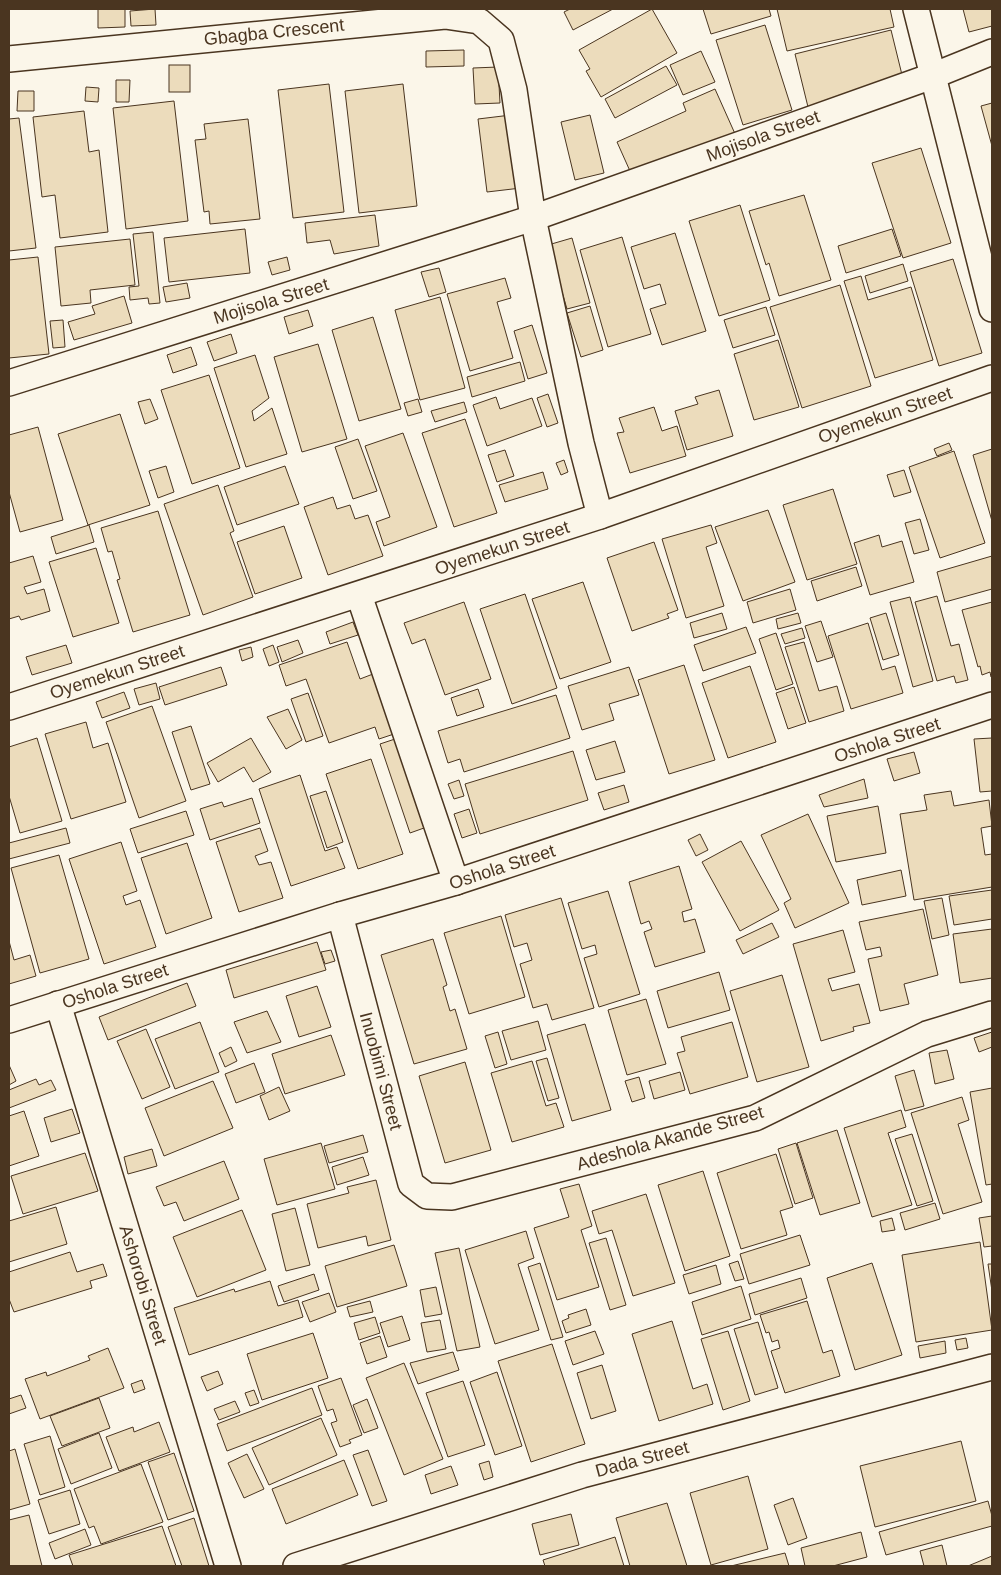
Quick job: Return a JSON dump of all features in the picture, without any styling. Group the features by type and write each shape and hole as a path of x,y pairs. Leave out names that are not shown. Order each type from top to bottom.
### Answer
{"street":[{"path":"916,9 935,75 992,309"},
{"name":"Gbagba Crescent","path":"9,59 445,16 479,21 501,40 514,90 533,218"},
{"name":"Mojisola Street","path":"9,383 533,218 935,75 992,52"},
{"path":"533,218 581,443 600,516"},
{"name":"Oyemekun Street","path":"9,707 600,516 992,378"},
{"path":"359,595 456,882"},
{"name":"Oshola Street","path":"9,1020 340,915 456,882 992,706"},
{"name":"Inuobimi Street","path":"340,915 411,1184 427,1196 452,1197"},
{"name":"Ashorobi Street","path":"58,1004 228,1566"},
{"name":"Adeshola Akande Street","path":"452,1197 755,1118 927,1034 992,1014"},
{"name":"Dada Street","path":"296,1566 582,1475 992,1367"}],"building":[{"path":"98,9 125,9 125,27 98,28"},
{"path":"155,9 156,25 131,26 130,11"},
{"path":"570,9 613,9 573,30 564,12"},
{"path":"652,9 677,53 601,97 586,71 590,69 579,50"},
{"path":"703,9 769,9 771,16 711,34"},
{"path":"777,9 890,9 894,27 787,51"},
{"path":"963,9 992,9 992,26 969,32"},
{"path":"765,25 792,110 743,125 716,40"},
{"path":"891,30 904,83 808,107 795,54"},
{"path":"464,50 464,66 426,67 426,51"},
{"path":"701,51 715,82 683,95 670,65"},
{"path":"169,65 190,65 190,92 169,92"},
{"path":"666,66 677,85 615,118 605,99"},
{"path":"498,67 500,103 475,104 473,68"},
{"path":"116,80 130,80 129,102 116,102"},
{"path":"329,84 344,212 293,218 278,90"},
{"path":"403,84 417,206 359,213 345,91"},
{"path":"86,87 99,88 98,102 85,101"},
{"path":"715,89 736,136 634,180 617,142 686,111 683,103"},
{"path":"18,91 34,91 34,111 17,111"},
{"path":"174,101 188,221 126,229 113,108"},
{"path":"992,103 992,146 981,106"},
{"path":"84,111 89,152 99,150 108,232 60,238 55,195 42,197 33,117"},
{"path":"511,115 521,188 487,192 478,119"},
{"path":"590,115 604,173 575,180 561,122"},
{"path":"19,118 36,248 9,251 9,119"},
{"path":"248,119 260,219 210,224 209,211 204,212 195,140 206,139 204,124"},
{"path":"921,148 951,243 903,258 872,163"},
{"path":"804,195 831,280 779,296 769,263 766,265 749,211"},
{"path":"740,205 770,300 719,316 689,221"},
{"path":"375,215 379,246 334,254 330,240 307,243 305,223"},
{"path":"245,229 250,273 169,282 164,238"},
{"path":"892,229 901,256 846,273 838,246"},
{"path":"153,232 160,303 149,304 148,298 130,300 129,287 139,286 133,234"},
{"path":"675,233 706,331 662,345 650,309 666,304 660,284 644,289 631,247"},
{"path":"622,237 651,334 608,347 580,250"},
{"path":"572,238 590,303 567,309 548,245"},
{"path":"130,239 135,285 90,290 91,303 61,306 55,247"},
{"path":"38,257 49,354 9,358 9,260"},
{"path":"287,257 290,270 272,275 268,262"},
{"path":"953,259 982,353 939,366 910,272"},
{"path":"903,264 908,281 870,293 865,276"},
{"path":"439,268 446,292 429,297 421,272"},
{"path":"861,276 868,300 911,287 933,360 875,378 844,281"},
{"path":"505,278 511,298 497,302 513,358 470,371 447,294"},
{"path":"187,283 190,298 166,302 163,287"},
{"path":"840,285 871,386 802,408 770,307"},
{"path":"124,296 132,323 74,340 68,322 95,314 92,306"},
{"path":"440,297 465,388 420,400 395,310"},
{"path":"590,306 603,350 581,357 567,313"},
{"path":"766,307 775,335 733,348 724,320"},
{"path":"308,310 313,326 289,334 284,317"},
{"path":"373,317 401,409 359,421 332,330"},
{"path":"63,320 65,347 53,348 50,321"},
{"path":"532,325 547,373 528,379 514,331"},
{"path":"231,334 237,353 214,361 207,342"},
{"path":"778,340 799,407 754,420 734,354"},
{"path":"318,344 347,439 302,452 274,357"},
{"path":"191,347 197,365 173,373 167,355"},
{"path":"255,355 269,398 252,411 254,421 272,408 287,454 246,467 214,368"},
{"path":"520,362 525,381 472,397 467,377"},
{"path":"209,375 240,468 192,484 161,390"},
{"path":"719,390 733,436 687,450 675,411 698,404 695,397"},
{"path":"548,394 558,423 547,427 537,398"},
{"path":"496,397 500,409 532,398 542,426 487,446 473,405"},
{"path":"150,399 158,419 145,424 138,402"},
{"path":"418,399 422,412 408,416 404,403"},
{"path":"464,402 467,412 435,422 431,411"},
{"path":"654,407 662,431 677,426 686,456 630,473 617,433 624,432 619,418"},
{"path":"120,414 150,505 88,525 58,434"},
{"path":"465,419 497,513 454,527 422,433"},
{"path":"38,427 63,520 20,532 9,492 9,435"},
{"path":"403,433 437,527 384,546 376,522 390,517 365,446"},
{"path":"358,439 377,491 353,499 335,447"},
{"path":"949,443 952,450 937,456 934,449"},
{"path":"992,449 992,521 973,455"},
{"path":"505,450 514,476 497,482 488,455"},
{"path":"954,451 985,543 940,558 909,467"},
{"path":"564,460 568,472 561,475 556,463"},
{"path":"166,466 174,492 158,498 149,471"},
{"path":"285,466 299,504 237,525 224,487"},
{"path":"904,470 911,492 894,497 887,475"},
{"path":"543,472 548,489 505,502 499,485"},
{"path":"218,485 234,531 230,533 253,597 203,615 164,504"},
{"path":"833,489 857,564 807,580 783,505"},
{"path":"333,497 337,509 350,505 355,519 368,515 383,556 328,575 304,507"},
{"path":"768,510 795,582 743,601 715,527"},
{"path":"158,511 190,615 133,632 117,580 120,579 112,551 108,552 101,528"},
{"path":"920,519 929,550 914,554 905,523"},
{"path":"89,525 94,542 56,554 51,537"},
{"path":"711,525 717,543 706,547 724,606 686,618 662,539"},
{"path":"284,526 302,578 255,594 237,542"},
{"path":"879,535 882,547 902,541 914,582 870,595 854,543"},
{"path":"654,542 678,610 667,614 669,618 632,631 607,558"},
{"path":"96,548 119,623 73,637 49,562"},
{"path":"33,556 41,582 24,587 27,594 44,589 50,611 21,620 19,616 9,619 9,563"},
{"path":"992,556 992,589 945,602 937,572"},
{"path":"856,567 862,586 817,601 811,581"},
{"path":"583,582 611,662 560,679 532,599"},
{"path":"790,589 796,610 753,623 747,602"},
{"path":"525,594 557,688 512,704 480,609"},
{"path":"937,596 951,646 959,644 968,680 956,683 954,676 937,681 915,602"},
{"path":"910,597 933,681 913,687 890,602"},
{"path":"464,602 491,679 445,695 425,639 412,644 404,623"},
{"path":"992,602 991,677 990,672 982,675 980,666 978,667 962,610"},
{"path":"722,613 727,629 694,638 690,623"},
{"path":"798,613 801,623 778,629 776,619"},
{"path":"886,613 899,655 883,660 870,618"},
{"path":"821,621 833,657 817,662 805,626"},
{"path":"353,622 358,635 330,644 326,632"},
{"path":"868,623 882,670 895,666 903,693 851,709 828,636"},
{"path":"746,627 756,653 703,671 694,645"},
{"path":"802,628 805,638 785,644 781,634"},
{"path":"776,633 793,684 776,690 759,639"},
{"path":"298,640 303,653 282,662 277,647"},
{"path":"347,642 360,679 373,674 394,734 379,739 375,727 329,743 306,679 286,686 279,665"},
{"path":"804,642 819,691 837,686 844,711 809,722 785,647"},
{"path":"66,645 72,663 32,675 26,657"},
{"path":"273,645 279,662 269,666 263,649"},
{"path":"251,647 253,657 242,661 239,650"},
{"path":"684,665 715,760 669,774 638,680"},
{"path":"750,666 776,742 728,758 702,683"},
{"path":"221,667 227,685 165,705 159,687"},
{"path":"629,667 639,695 609,704 614,720 582,730 568,686"},
{"path":"156,683 160,699 139,705 134,689"},
{"path":"794,687 806,723 788,729 776,693"},
{"path":"478,689 484,707 457,716 451,698"},
{"path":"124,692 130,708 102,718 96,702"},
{"path":"308,693 323,736 306,742 291,699"},
{"path":"556,695 570,738 464,772 460,759 448,763 438,731"},
{"path":"152,706 186,801 139,818 106,722"},
{"path":"288,709 302,740 286,749 267,717"},
{"path":"86,722 93,748 108,743 126,802 71,819 45,734"},
{"path":"191,726 210,784 191,790 172,732"},
{"path":"37,738 62,821 20,833 9,796 9,747"},
{"path":"251,738 271,772 253,782 244,767 218,782 207,763"},
{"path":"992,738 992,791 980,792 974,739"},
{"path":"395,739 424,828 410,833 380,744"},
{"path":"615,741 625,772 596,780 586,750"},
{"path":"573,751 588,800 480,834 465,784"},
{"path":"914,752 920,773 894,781 887,759"},
{"path":"371,759 403,854 358,869 326,774"},
{"path":"300,775 325,851 337,847 345,868 291,886 259,789"},
{"path":"864,779 868,798 824,807 819,795"},
{"path":"459,780 464,796 454,799 448,784"},
{"path":"624,785 629,802 604,810 598,793"},
{"path":"326,791 343,842 327,848 310,796"},
{"path":"951,791 954,806 989,800 992,826 981,828 985,855 992,854 992,887 914,900 900,814 927,810 924,795"},
{"path":"252,798 260,823 210,840 200,809 222,802 224,807"},
{"path":"878,806 886,853 836,862 827,816"},
{"path":"469,809 477,833 462,838 454,814"},
{"path":"186,811 194,835 138,853 130,829"},
{"path":"808,814 849,903 795,928 784,903 791,899 761,835"},
{"path":"66,828 70,843 9,859 9,843"},
{"path":"260,828 268,851 255,856 259,865 271,862 283,898 239,912 216,842"},
{"path":"700,834 708,850 696,856 688,840"},
{"path":"741,841 779,910 740,931 702,862"},
{"path":"121,842 137,891 123,896 126,905 140,900 156,947 104,964 69,859"},
{"path":"187,843 212,918 166,934 141,858"},
{"path":"59,855 89,959 40,973 11,868"},
{"path":"679,866 692,909 682,912 684,922 695,919 705,952 655,967 644,932 652,929 649,921 641,924 629,882"},
{"path":"901,870 906,896 862,905 857,880"},
{"path":"992,890 992,919 954,925 949,896"},
{"path":"608,891 640,994 599,1007 584,958 597,954 595,945 582,949 568,903"},
{"path":"561,898 594,1008 552,1020 547,1004 533,1008 520,964 532,960 527,943 514,947 505,915"},
{"path":"942,898 949,935 932,939 924,901"},
{"path":"923,909 938,975 904,984 909,1004 880,1011 868,959 882,956 880,947 866,950 859,922"},
{"path":"501,916 525,997 469,1014 444,933"},
{"path":"772,923 779,937 743,954 736,940"},
{"path":"992,929 992,978 960,983 953,934"},
{"path":"843,930 855,972 828,979 832,991 859,984 870,1023 853,1027 854,1031 821,1041 793,944"},
{"path":"433,939 447,985 443,987 450,1011 455,1009 467,1049 414,1064 381,955"},
{"path":"9,941 14,960 30,955 36,976 9,984"},
{"path":"317,942 326,970 234,998 226,970"},
{"path":"331,950 335,961 325,964 321,952"},
{"path":"719,972 730,1010 668,1028 657,991"},
{"path":"782,975 809,1067 757,1082 730,991"},
{"path":"187,983 196,1006 108,1040 99,1017"},
{"path":"317,986 331,1027 299,1037 286,996"},
{"path":"646,999 666,1064 627,1075 608,1010"},
{"path":"267,1011 281,1042 247,1053 234,1022"},
{"path":"538,1021 546,1050 511,1060 502,1031"},
{"path":"200,1022 219,1072 175,1089 155,1039"},
{"path":"732,1022 748,1077 690,1094 677,1053 685,1051 681,1037"},
{"path":"585,1024 611,1110 572,1121 547,1035"},
{"path":"146,1029 170,1087 142,1099 117,1041"},
{"path":"498,1032 507,1064 495,1068 485,1036"},
{"path":"992,1032 992,1047 979,1052 974,1038"},
{"path":"331,1035 345,1075 285,1094 272,1054"},
{"path":"231,1047 237,1061 225,1067 219,1053"},
{"path":"947,1050 954,1079 935,1084 929,1053"},
{"path":"547,1058 559,1098 548,1101 536,1061"},
{"path":"532,1061 546,1106 556,1103 564,1127 512,1142 491,1073"},
{"path":"465,1062 491,1150 445,1163 419,1076"},
{"path":"254,1063 265,1092 236,1103 225,1074"},
{"path":"9,1065 16,1081 9,1085"},
{"path":"914,1070 924,1106 905,1111 895,1076"},
{"path":"680,1072 685,1090 654,1099 649,1081"},
{"path":"639,1077 645,1098 632,1102 625,1081"},
{"path":"36,1079 39,1085 51,1080 56,1090 9,1108 9,1090"},
{"path":"213,1081 233,1128 164,1156 145,1108"},
{"path":"279,1087 290,1111 269,1120 260,1096"},
{"path":"992,1088 992,1184 986,1185 970,1092"},
{"path":"962,1097 969,1120 958,1124 982,1202 943,1214 911,1113"},
{"path":"72,1109 80,1133 51,1142 44,1118"},
{"path":"901,1110 906,1127 888,1133 912,1205 872,1217 844,1128"},
{"path":"24,1111 39,1156 9,1166 9,1116"},
{"path":"837,1130 860,1203 820,1215 797,1143"},
{"path":"912,1134 933,1201 917,1206 895,1139"},
{"path":"363,1135 368,1152 329,1163 324,1146"},
{"path":"321,1143 335,1189 277,1205 264,1159"},
{"path":"796,1143 813,1198 795,1204 778,1149"},
{"path":"152,1149 157,1166 128,1174 124,1157"},
{"path":"85,1153 98,1191 23,1214 11,1176"},
{"path":"776,1154 793,1207 780,1211 787,1235 741,1249 717,1173"},
{"path":"363,1157 369,1175 337,1185 332,1167"},
{"path":"224,1161 239,1199 184,1221 176,1202 164,1206 156,1187"},
{"path":"703,1171 730,1256 685,1271 658,1185"},
{"path":"376,1180 391,1240 368,1246 366,1236 318,1248 307,1204 349,1193 347,1187"},
{"path":"579,1184 592,1226 581,1230 599,1287 557,1300 534,1228 569,1217 560,1189"},
{"path":"646,1194 675,1283 633,1296 612,1230 599,1234 592,1211"},
{"path":"935,1203 940,1219 905,1230 900,1213"},
{"path":"56,1207 67,1244 9,1262 9,1221"},
{"path":"295,1208 310,1265 286,1271 272,1214"},
{"path":"242,1210 266,1270 197,1297 173,1237"},
{"path":"992,1216 992,1246 984,1247 979,1218"},
{"path":"892,1218 895,1230 882,1232 880,1221"},
{"path":"526,1231 534,1258 518,1264 539,1330 495,1344 465,1250"},
{"path":"800,1235 810,1265 749,1284 740,1254"},
{"path":"606,1238 626,1305 610,1310 589,1243"},
{"path":"980,1242 992,1330 916,1342 902,1255"},
{"path":"394,1245 407,1286 337,1307 325,1266"},
{"path":"459,1248 480,1347 457,1351 435,1253"},
{"path":"70,1252 77,1272 103,1264 107,1276 90,1281 92,1288 14,1312 9,1299 9,1272"},
{"path":"738,1261 744,1279 735,1281 729,1264"},
{"path":"540,1263 563,1337 551,1340 528,1267"},
{"path":"872,1263 902,1355 855,1370 827,1278"},
{"path":"988,1264 992,1264 992,1291"},
{"path":"716,1265 721,1284 689,1294 683,1275"},
{"path":"314,1274 319,1290 284,1302 278,1286"},
{"path":"801,1278 807,1298 755,1315 749,1294"},
{"path":"270,1281 278,1306 298,1300 303,1317 189,1355 174,1308 234,1289 235,1292"},
{"path":"741,1286 751,1319 702,1335 692,1302"},
{"path":"436,1287 442,1314 425,1317 420,1290"},
{"path":"329,1293 336,1312 310,1322 302,1302"},
{"path":"370,1301 373,1312 350,1317 347,1307"},
{"path":"807,1301 823,1353 832,1350 840,1376 785,1393 771,1351 780,1348 778,1340 772,1342 769,1332 766,1333 760,1315"},
{"path":"586,1309 591,1325 566,1333 562,1321 569,1318 568,1315"},
{"path":"402,1316 410,1340 388,1347 380,1323"},
{"path":"375,1317 380,1333 359,1340 354,1323"},
{"path":"440,1320 446,1349 427,1352 421,1323"},
{"path":"672,1321 693,1389 707,1384 713,1404 659,1421 632,1334"},
{"path":"758,1322 778,1388 755,1395 734,1329"},
{"path":"595,1331 604,1354 573,1365 565,1341"},
{"path":"728,1331 750,1401 723,1410 701,1339"},
{"path":"313,1333 328,1378 262,1400 247,1354"},
{"path":"380,1336 387,1357 367,1364 360,1343"},
{"path":"966,1338 968,1348 957,1350 955,1340"},
{"path":"945,1341 946,1353 920,1358 918,1346"},
{"path":"552,1344 585,1444 531,1462 498,1361"},
{"path":"108,1348 124,1388 40,1419 25,1379 46,1372 47,1376 90,1360 88,1356"},
{"path":"453,1352 459,1370 418,1384 410,1363"},
{"path":"404,1363 443,1459 404,1475 366,1378"},
{"path":"602,1365 616,1411 591,1419 577,1373"},
{"path":"218,1371 223,1384 207,1391 201,1377"},
{"path":"497,1372 522,1446 495,1455 470,1382"},
{"path":"341,1378 362,1435 349,1440 351,1443 340,1447 331,1423 337,1421 333,1409 327,1411 318,1386"},
{"path":"142,1380 145,1389 134,1393 131,1384"},
{"path":"463,1381 485,1445 448,1457 426,1393"},
{"path":"312,1388 322,1415 227,1451 217,1424"},
{"path":"254,1390 259,1403 250,1406 245,1393"},
{"path":"21,1395 26,1408 9,1414 9,1399"},
{"path":"99,1398 110,1428 62,1446 50,1416"},
{"path":"367,1399 378,1428 364,1433 353,1405"},
{"path":"235,1401 240,1412 219,1420 214,1409"},
{"path":"321,1418 337,1455 269,1485 252,1448"},
{"path":"159,1422 170,1452 119,1471 106,1437 133,1427 134,1432"},
{"path":"99,1433 112,1468 71,1484 58,1449"},
{"path":"50,1436 65,1487 40,1495 24,1444"},
{"path":"961,1441 976,1501 875,1527 860,1466"},
{"path":"15,1449 30,1504 9,1510 9,1451"},
{"path":"368,1450 387,1501 372,1506 353,1455"},
{"path":"174,1453 194,1511 168,1520 148,1462"},
{"path":"247,1454 264,1489 244,1498 228,1463"},
{"path":"344,1460 358,1495 286,1524 272,1489"},
{"path":"489,1461 493,1477 484,1480 479,1464"},
{"path":"141,1464 163,1522 101,1544 94,1526 89,1528 74,1489"},
{"path":"451,1466 458,1485 431,1494 425,1475"},
{"path":"748,1476 768,1549 711,1565 690,1493"},
{"path":"70,1490 80,1524 49,1534 38,1500"},
{"path":"793,1498 807,1538 788,1545 774,1505"},
{"path":"988,1501 992,1516 992,1526 886,1555 879,1532"},
{"path":"667,1503 687,1566 630,1566 616,1518"},
{"path":"571,1514 579,1545 540,1555 532,1524"},
{"path":"29,1515 42,1566 9,1566 9,1520"},
{"path":"194,1518 209,1566 182,1566 168,1527"},
{"path":"162,1526 176,1566 73,1566 69,1555"},
{"path":"85,1529 91,1545 55,1559 49,1543"},
{"path":"861,1532 867,1557 833,1566 805,1566 801,1548"},
{"path":"615,1537 624,1566 545,1566 543,1560"},
{"path":"942,1545 947,1566 924,1566 920,1551"},
{"path":"785,1553 789,1566 731,1566"},
{"path":"992,1556 992,1566 968,1566"}]}
